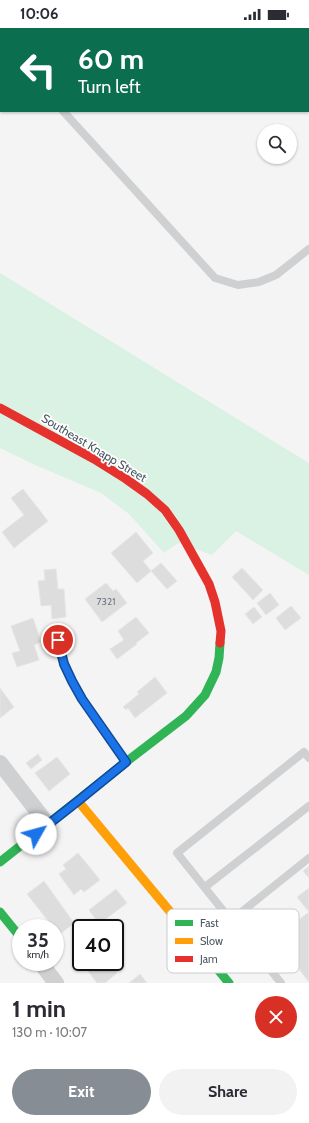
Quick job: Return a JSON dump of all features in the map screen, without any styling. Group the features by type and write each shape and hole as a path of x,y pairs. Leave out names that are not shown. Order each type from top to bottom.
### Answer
{"street":[{"name":"Southeast Knapp Street","path":"0,408 94,459 126,479 157,502 171,517 209,584 215,602 221,631 219,658 216,672 205,695 197,705 186,716 0,862"},
{"path":"0,763 48,825"},
{"path":"78,801 167,909"},
{"path":"0,912 12,927"},
{"path":"47,971 56,983"},
{"path":"221,973 229,983"}],"lane":[{"path":"64,112 214,278 238,285 259,282 276,275 309,249"},
{"path":"58,640 64,664 82,699 126,762"},
{"path":"222,909 177,853 304,752 309,758"},
{"path":"205,888 309,806"},
{"path":"245,909 309,858"},
{"path":"273,973 281,983"}],"green space":[{"path":"0,273 309,463 309,575 236,531 212,555 178,543 164,553 129,514 101,493 0,448"}],"building":[{"path":"23,489 48,521 14,548 2,532 24,515 11,498"},
{"path":"136,532 153,553 143,561 151,571 137,583 111,553"},
{"path":"161,563 177,581 167,589 151,571"},
{"path":"242,568 263,590 253,600 232,577"},
{"path":"56,569 58,589 64,589 66,617 52,619 51,605 41,606 38,581 45,580 44,570"},
{"path":"106,583 113,591 116,589 127,603 102,622 85,599"},
{"path":"270,593 279,605 266,615 257,603"},
{"path":"291,606 301,618 285,630 276,618"},
{"path":"254,607 262,617 253,624 245,614"},
{"path":"136,617 149,633 117,659 110,649 124,640 118,631"},
{"path":"33,618 41,642 34,645 39,660 17,667 12,653 20,651 11,626"},
{"path":"155,677 167,693 135,718 128,708 126,710 123,707 139,694 137,692"},
{"path":"0,688 14,707 0,718"},
{"path":"38,754 42,760 31,769 26,763"},
{"path":"57,757 70,774 49,791 35,773"},
{"path":"78,853 100,880 84,892 81,889 74,895 59,874 66,869 63,865"},
{"path":"309,866 309,878 303,871"},
{"path":"44,881 72,920 72,925 64,931 64,919 47,919 27,894"},
{"path":"309,888 309,912 297,897"},
{"path":"116,889 127,903 106,919 95,919 89,910"},
{"path":"309,912 309,982 299,969 299,920"},
{"path":"88,971 116,971 117,973 105,983 97,983"},
{"path":"140,974 147,983 129,983"}],"traffic: fast":[{"path":"0,862 186,716 205,695 216,672 220,643"},
{"path":"0,912 12,927"},
{"path":"221,973 229,983"}],"traffic: slow":[{"path":"78,801 168,909"}],"traffic: jam":[{"path":"0,408 94,459 147,494 165,510 179,530 209,584 215,602 221,631 220,643"}],"route":[{"path":"36,834 126,762 82,699 64,664 58,640"}]}
